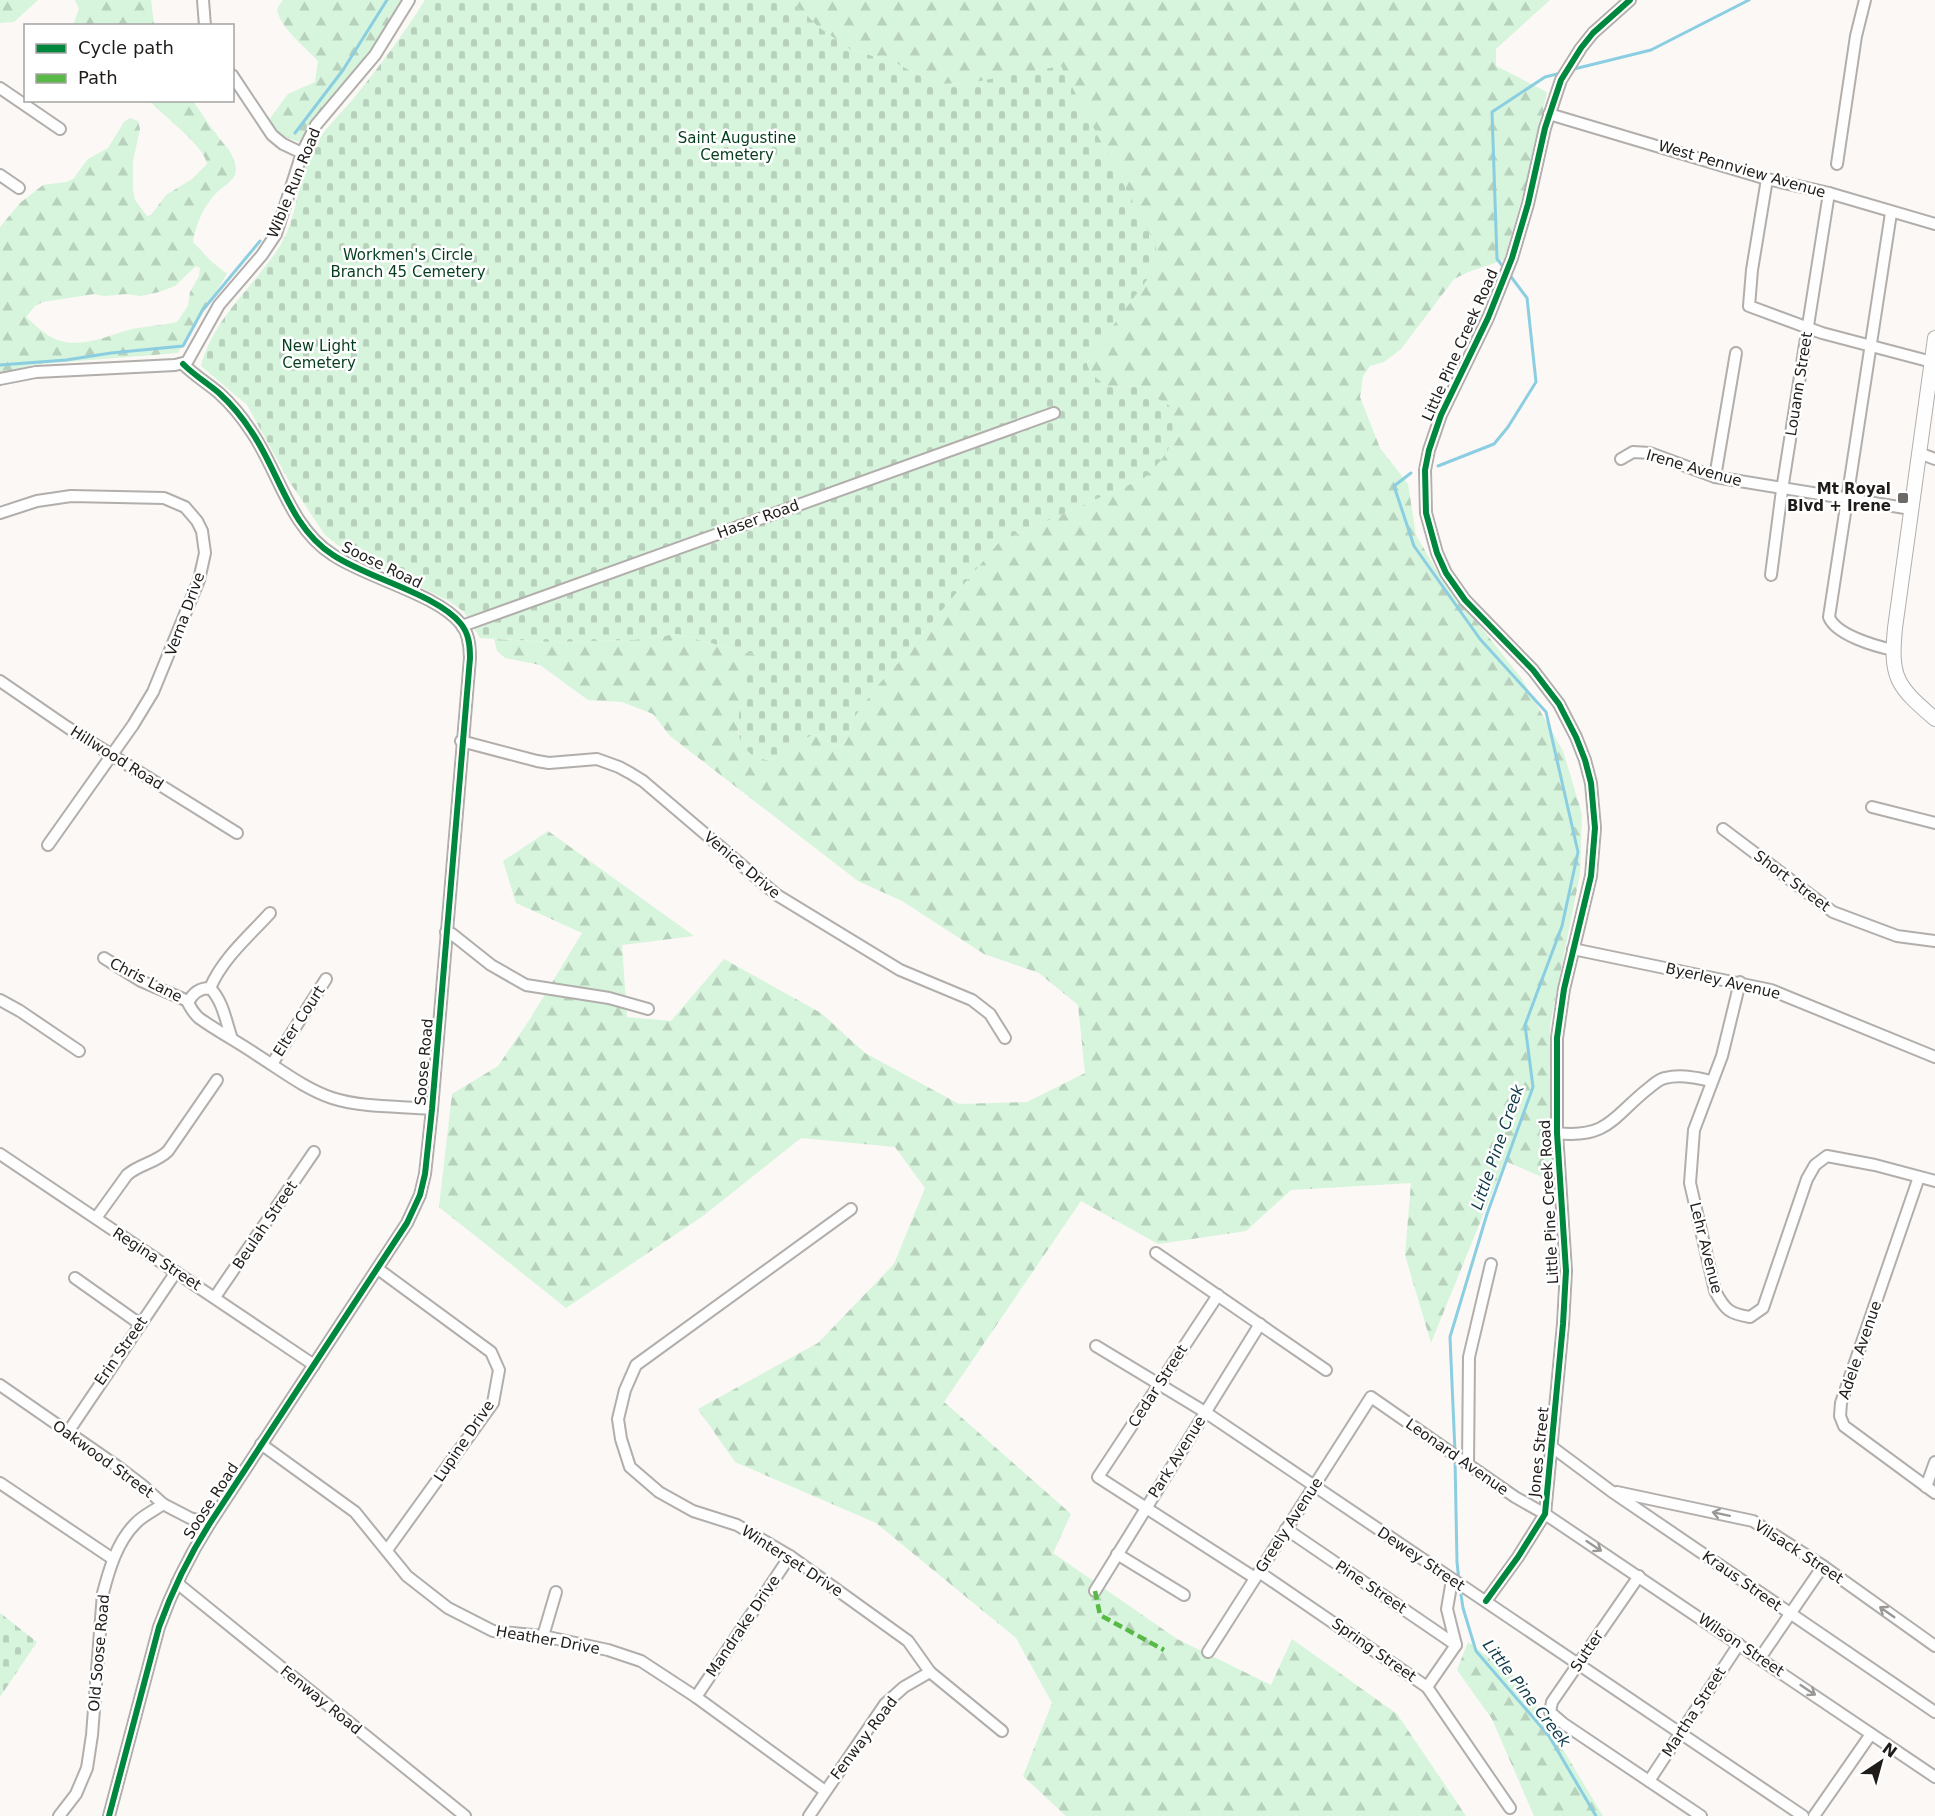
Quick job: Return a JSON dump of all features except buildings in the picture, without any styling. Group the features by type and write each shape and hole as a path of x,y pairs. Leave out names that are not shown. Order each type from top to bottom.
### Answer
{"main road":[{"path":"1935,338 1893,650 1893,661 1899,684 1935,719"}],"street":[{"path":"203,0 205,24"},
{"name":"Wible Run Road","path":"183,364 190,358 219,305 262,255 276,234 302,153 316,125 375,55 409,0"},
{"name":"Little Pine Creek Road","path":"1563,1324 1566,1262 1557,1132 1557,1038 1564,989 1591,876 1594,854 1594,807 1585,760 1568,720 1548,687 1465,600 1446,573 1429,531 1424,499 1425,471 1434,433 1488,318 1512,258 1528,204 1549,114 1561,81 1593,33 1630,0"},
{"path":"1837,164 1856,36 1865,0"},
{"path":"234,78 272,135 283,144 302,153"},
{"path":"0,88 60,129"},
{"name":"West Pennview Avenue","path":"1549,114 1767,179 1935,224"},
{"path":"0,175 19,188"},
{"path":"1767,179 1752,270 1749,306 1822,333 1932,362"},
{"name":"Louann Street","path":"1771,575 1828,194"},
{"path":"1891,213 1829,617 1831,622 1848,634 1866,643 1893,650"},
{"path":"1715,477 1736,353"},
{"path":"0,379 36,372 183,364"},
{"name":"Soose Road","path":"109,1816 159,1627 198,1541 378,1269 407,1223 420,1195 425,1174 432,1109 470,648 462,626 445,610 350,565 316,541 300,522 252,432 242,418 225,398 183,364"},
{"name":"Haser Road","path":"462,626 1054,413"},
{"name":"Irene Avenue","path":"1621,459 1633,452 1650,453 1715,477 1782,490 1911,509"},
{"path":"1919,453 1935,459"},
{"name":"Verna Drive","path":"0,513 38,501 72,496 164,498 185,507 202,531 205,553 199,580 153,692 133,725 48,844"},
{"name":"Hillwood Road","path":"0,681 67,727 237,832"},
{"name":"Venice Drive","path":"462,741 537,761 555,763 597,759 619,767 643,781 795,908 900,970 972,1000 990,1014 1005,1038"},
{"path":"1872,807 1935,823"},
{"name":"Short Street","path":"1723,829 1833,912 1897,936 1935,941"},
{"path":"210,988 225,960 270,913"},
{"path":"446,932 452,934 491,965 526,985 609,998 648,1009"},
{"name":"Byerley Avenue","path":"1574,949 1771,990 1935,1057"},
{"name":"Chris Lane","path":"104,958 141,981 188,1001"},
{"name":"Elter Court","path":"272,1064 326,979"},
{"name":"Lehr Avenue","path":"1740,982 1722,1056 1695,1130 1690,1182 1715,1291 1721,1304 1733,1314 1750,1317 1762,1308 1807,1179 1815,1165 1827,1156 1875,1165 1935,1181"},
{"path":"210,988 198,991 188,1001 196,1016 316,1091 333,1098 356,1103 432,1109"},
{"path":"210,988 221,1007 232,1039"},
{"path":"0,1000 79,1051"},
{"path":"1557,1132 1575,1135 1599,1130 1622,1114 1641,1094 1663,1078 1685,1076 1712,1081"},
{"path":"96,1218 127,1175 159,1159 168,1150 217,1080"},
{"name":"Beulah Street","path":"215,1297 314,1152"},
{"name":"Regina Street","path":"0,1154 314,1365"},
{"name":"Adele Avenue","path":"1919,1177 1841,1403 1840,1416 1844,1426 1931,1490"},
{"name":"Winterset Drive","path":"851,1209 636,1365 625,1390 618,1419 621,1439 630,1467 659,1492 693,1511 737,1525 790,1556 908,1641 930,1672 1002,1731"},
{"path":"1156,1253 1326,1370"},
{"path":"1463,1462 1469,1357 1491,1264"},
{"name":"Lupine Drive","path":"378,1269 491,1352 499,1370 493,1402 387,1550"},
{"name":"Erin Street","path":"68,1432 177,1272"},
{"path":"75,1278 140,1324"},
{"name":"Cedar Street","path":"1098,1478 1218,1295"},
{"name":"Park Avenue","path":"1095,1591 1260,1324"},
{"name":"Jones Street","path":"1486,1601 1545,1514 1563,1324"},
{"name":"Dewey Street","path":"1096,1346 1205,1412 1803,1816"},
{"name":"Oakwood Street","path":"0,1385 117,1466 163,1504 190,1518 210,1523"},
{"name":"Leonard Avenue","path":"1371,1398 1515,1497 1545,1514"},
{"name":"Greely Avenue","path":"1208,1652 1371,1398"},
{"name":"Heather Drive","path":"261,1444 355,1512 407,1576 448,1608 493,1631 543,1636 608,1650 640,1661 696,1697 825,1791"},
{"name":"Kraus Street","path":"1552,1447 1611,1491 1935,1712"},
{"path":"1931,1490 1935,1462"},
{"name":"Spring Street","path":"1098,1478 1257,1575 1427,1687 1510,1808"},
{"path":"0,1483 113,1559"},
{"name":"Vilsack Street","path":"1611,1491 1753,1521 1823,1566 1935,1646"},
{"name":"Old Soose Road","path":"59,1816 76,1794 87,1768 92,1735 103,1593 113,1559 135,1524 163,1504"},
{"name":"Wilson Street","path":"1545,1514 1935,1778"},
{"name":"Pine Street","path":"1286,1529 1456,1645"},
{"path":"1117,1554 1184,1595"},
{"name":"Mandrake Drive","path":"696,1697 790,1556"},
{"path":"1760,1658 1823,1566"},
{"name":"Sutter","path":"1639,1576 1552,1702 1550,1712 1564,1724 1649,1781"},
{"path":"1427,1687 1456,1645 1447,1609 1452,1580"},
{"name":"Fenway Road","path":"177,1583 465,1816"},
{"path":"543,1636 556,1592"},
{"name":"Martha Street","path":"1649,1781 1739,1644"},
{"name":"Fenway Road","path":"809,1816 885,1704 904,1687 930,1672"},
{"path":"1814,1816 1871,1734"},
{"path":"1649,1781 1701,1816"}],"green space":[{"path":"0,0 38,0 14,22 0,23"},
{"path":"75,0 151,0 154,24 73,24 79,9"},
{"path":"283,0 402,0 374,47 322,110 300,142 282,135 268,121 288,94 315,82 318,61 280,19 278,9"},
{"path":"425,0 787,0 806,14 817,26 851,50 894,62 940,84 969,83 1061,66 1155,244 1156,251 1152,273 1087,364 1091,374 1108,387 1135,385 1170,406 1173,436 1167,450 1144,478 999,542 877,686 856,715 843,743 837,747 815,734 777,759 763,760 747,750 739,735 740,710 743,688 753,668 756,655 677,634 632,640 552,642 480,638 464,612 449,601 344,550 325,535 289,481 247,405 201,366 214,333 234,304 268,263 284,238 310,154 326,130 376,70"},
{"path":"787,0 1550,0 1496,49 1496,66 1547,92 1526,184 1504,260 1454,279 1401,349 1384,362 1370,366 1363,376 1360,397 1380,448 1408,484 1416,535 1438,573 1522,679 1563,751 1582,814 1580,874 1550,1025 1556,1183 1505,1161 1431,1343 1405,1255 1411,1183 1291,1190 1246,1231 1158,1244 1081,1201 944,1402 1071,1514 1053,1553 1177,1639 1271,1685 1292,1639 1397,1714 1466,1816 1066,1816 1023,1776 1052,1703 1016,1638 876,1523 735,1462 698,1409 818,1343 894,1264 925,1188 895,1147 801,1138 703,1216 566,1308 439,1207 452,1094 498,1066 530,1019 582,933 516,903 503,861 548,831 694,936 622,945 627,1017 671,1021 724,959 821,1013 865,1053 959,1104 1027,1102 1085,1073 1078,1005 1039,973 984,954 902,901 858,881 670,736 653,714 622,702 588,700 540,665 505,658 497,651 494,639 552,642 632,640 677,634 756,655 755,668 744,684 738,734 769,761 783,756 803,740 815,734 837,747 843,743 856,715 877,686 999,542 1144,478 1135,385 1108,387 1091,374 1087,364 1090,357 969,83 940,84 894,62 851,50 817,26 806,14"},
{"path":"151,102 194,102 229,150 236,168 232,179 207,204 199,219 193,242 227,274 178,353 39,364 0,372 0,227 20,203 43,185 73,179 88,159 108,148 124,122 130,118 138,121 140,129 133,161 135,200 147,216 151,215 166,195 192,179 207,164 199,148","holes":["196,266 200,268 199,276 190,292 188,306 177,322 131,329 94,340 69,343 51,337 26,317 35,306 43,302 94,294 141,296 159,292 175,286"]},
{"path":"0,1613 37,1642 0,1697"},
{"path":"1468,1642 1523,1683 1603,1816 1534,1816 1492,1719 1457,1670"}],"waterway":[{"path":"295,133 343,70 387,0"},
{"name":"Little Pine Creek","path":"1570,70 1651,50 1749,0"},
{"name":"Little Pine Creek","path":"1505,269 1497,259 1492,112 1545,77 1561,73"},
{"path":"0,365 66,360 183,346 202,311 260,241"},
{"name":"Little Pine Creek","path":"1438,466 1494,444 1508,427 1536,382 1527,298 1509,274"},
{"name":"Little Pine Creek","path":"1411,473 1394,486 1414,546 1480,639 1546,712 1578,852 1562,926 1525,1025 1533,1087 1487,1214 1450,1337 1455,1452"},
{"name":"Little Pine Creek","path":"1455,1459 1459,1581"},
{"name":"Little Pine Creek","path":"1460,1588 1463,1608 1476,1651 1549,1736 1596,1816"}],"marked path":[{"path":"1095,1591 1100,1615 1164,1650"}],"cycle path":[{"path":"1486,1601 1545,1514 1566,1271 1557,1133 1557,1038 1564,989 1591,876 1595,828 1591,783 1585,760 1559,704 1533,670 1465,600 1446,573 1437,553 1426,513 1425,470 1441,415 1488,318 1512,258 1528,204 1545,128 1561,80 1593,33 1630,0"},
{"path":"109,1816 159,1627 195,1548 407,1223 420,1195 425,1174 432,1109 470,658 466,632 450,613 419,595 347,563 318,543 295,514 261,447 244,421 219,393 183,364"}],"place":[{"name":"Mt Royal Blvd + Irene","path":"1903,498"}],"park label":[{"name":"Saint Augustine Cemetery","path":"737,146"},
{"name":"Workmen's Circle Branch 45 Cemetery","path":"408,264"},
{"name":"New Light Cemetery","path":"319,354"}]}
